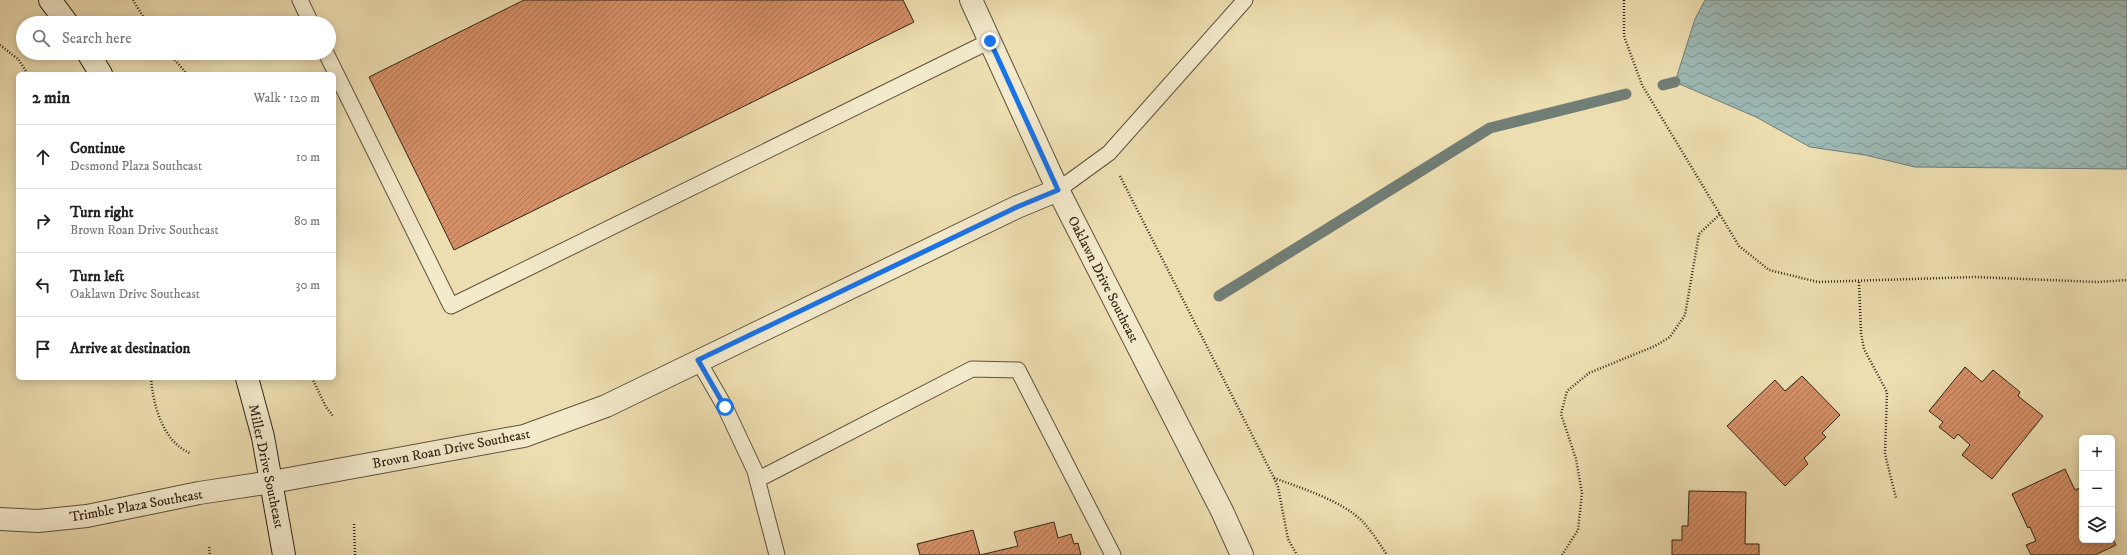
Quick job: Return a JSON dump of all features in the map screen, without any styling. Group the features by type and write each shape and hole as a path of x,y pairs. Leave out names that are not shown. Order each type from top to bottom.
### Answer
{"street":[{"path":"50,0 62,16"},
{"name":"Oaklawn Drive Southeast","path":"971,0 1058,190 1222,511 1242,555"},
{"path":"92,60 100,72"},
{"name":"Brown Roan Drive Southeast","path":"272,482 524,436 606,406 698,360 1017,207 1058,190"},
{"name":"Miller Drive Southeast","path":"247,380 272,482 284,555"},
{"name":"Trimble Plaza Southeast","path":"0,519 38,521 87,516 199,493 272,482"}],"lane":[{"path":"300,0 308,16"},
{"path":"1058,190 1109,153 1245,0"},
{"path":"336,73 452,306 990,41"},
{"path":"329,60 335,72"},
{"path":"698,360 725,407 755,471 777,555"},
{"path":"757,480 972,369 1018,370 1113,555"}],"path":[{"path":"133,0 143,16"},
{"path":"1624,0 1624,36 1642,86 1739,246 1769,270 1818,282 1859,282 1975,277 2098,282 2127,280"},
{"path":"0,45 16,57"},
{"path":"19,60 27,72"},
{"path":"175,60 185,72"},
{"path":"1109,153 1274,478 1278,487 1288,539 1297,555"},
{"path":"1562,555 1578,530 1582,493 1576,459 1561,414 1567,391 1589,373 1655,346 1670,337 1685,315 1699,234 1720,214"},
{"path":"1859,282 1861,334 1864,349 1887,392 1885,454 1896,498"},
{"path":"151,380 152,393 166,432 181,449 190,453"},
{"path":"313,380 326,407 333,416"},
{"path":"1274,478 1308,491 1344,508 1362,521 1387,555"},
{"path":"354,524 355,555"},
{"path":"209,547 210,555"}],"water":[{"path":"1705,0 2127,0 2127,169 1915,167 1865,155 1810,147 1756,117 1675,82 1695,19"}],"building":[{"path":"524,0 903,0 914,22 454,250 369,77"},
{"path":"1965,367 1982,382 1993,370 2020,392 2018,396 2043,416 1992,479 1962,455 1970,445 1958,434 1954,439 1939,427 1943,422 1929,411"},
{"path":"1802,376 1840,415 1822,433 1826,437 1804,458 1808,464 1785,486 1727,426 1775,380 1785,391"},
{"path":"2065,469 2075,490 2079,488 2079,543 2115,543 2116,545 2095,555 2031,555 2026,545 2036,541 2030,527 2028,528 2012,494"},
{"path":"1689,491 1746,492 1745,544 1759,544 1759,555 1672,555 1672,540 1682,540 1682,526 1688,526"},
{"path":"1054,522 1058,538 1071,534 1074,544 1078,543 1081,555 980,555 1018,546 1014,532"},
{"path":"973,530 980,555 920,555 917,544"}],"waterway":[{"path":"1663,85 1675,82"},
{"path":"1219,296 1490,128 1626,94"}],"route":[{"path":"725,407 698,360 1017,207 1058,190 990,41"}]}
